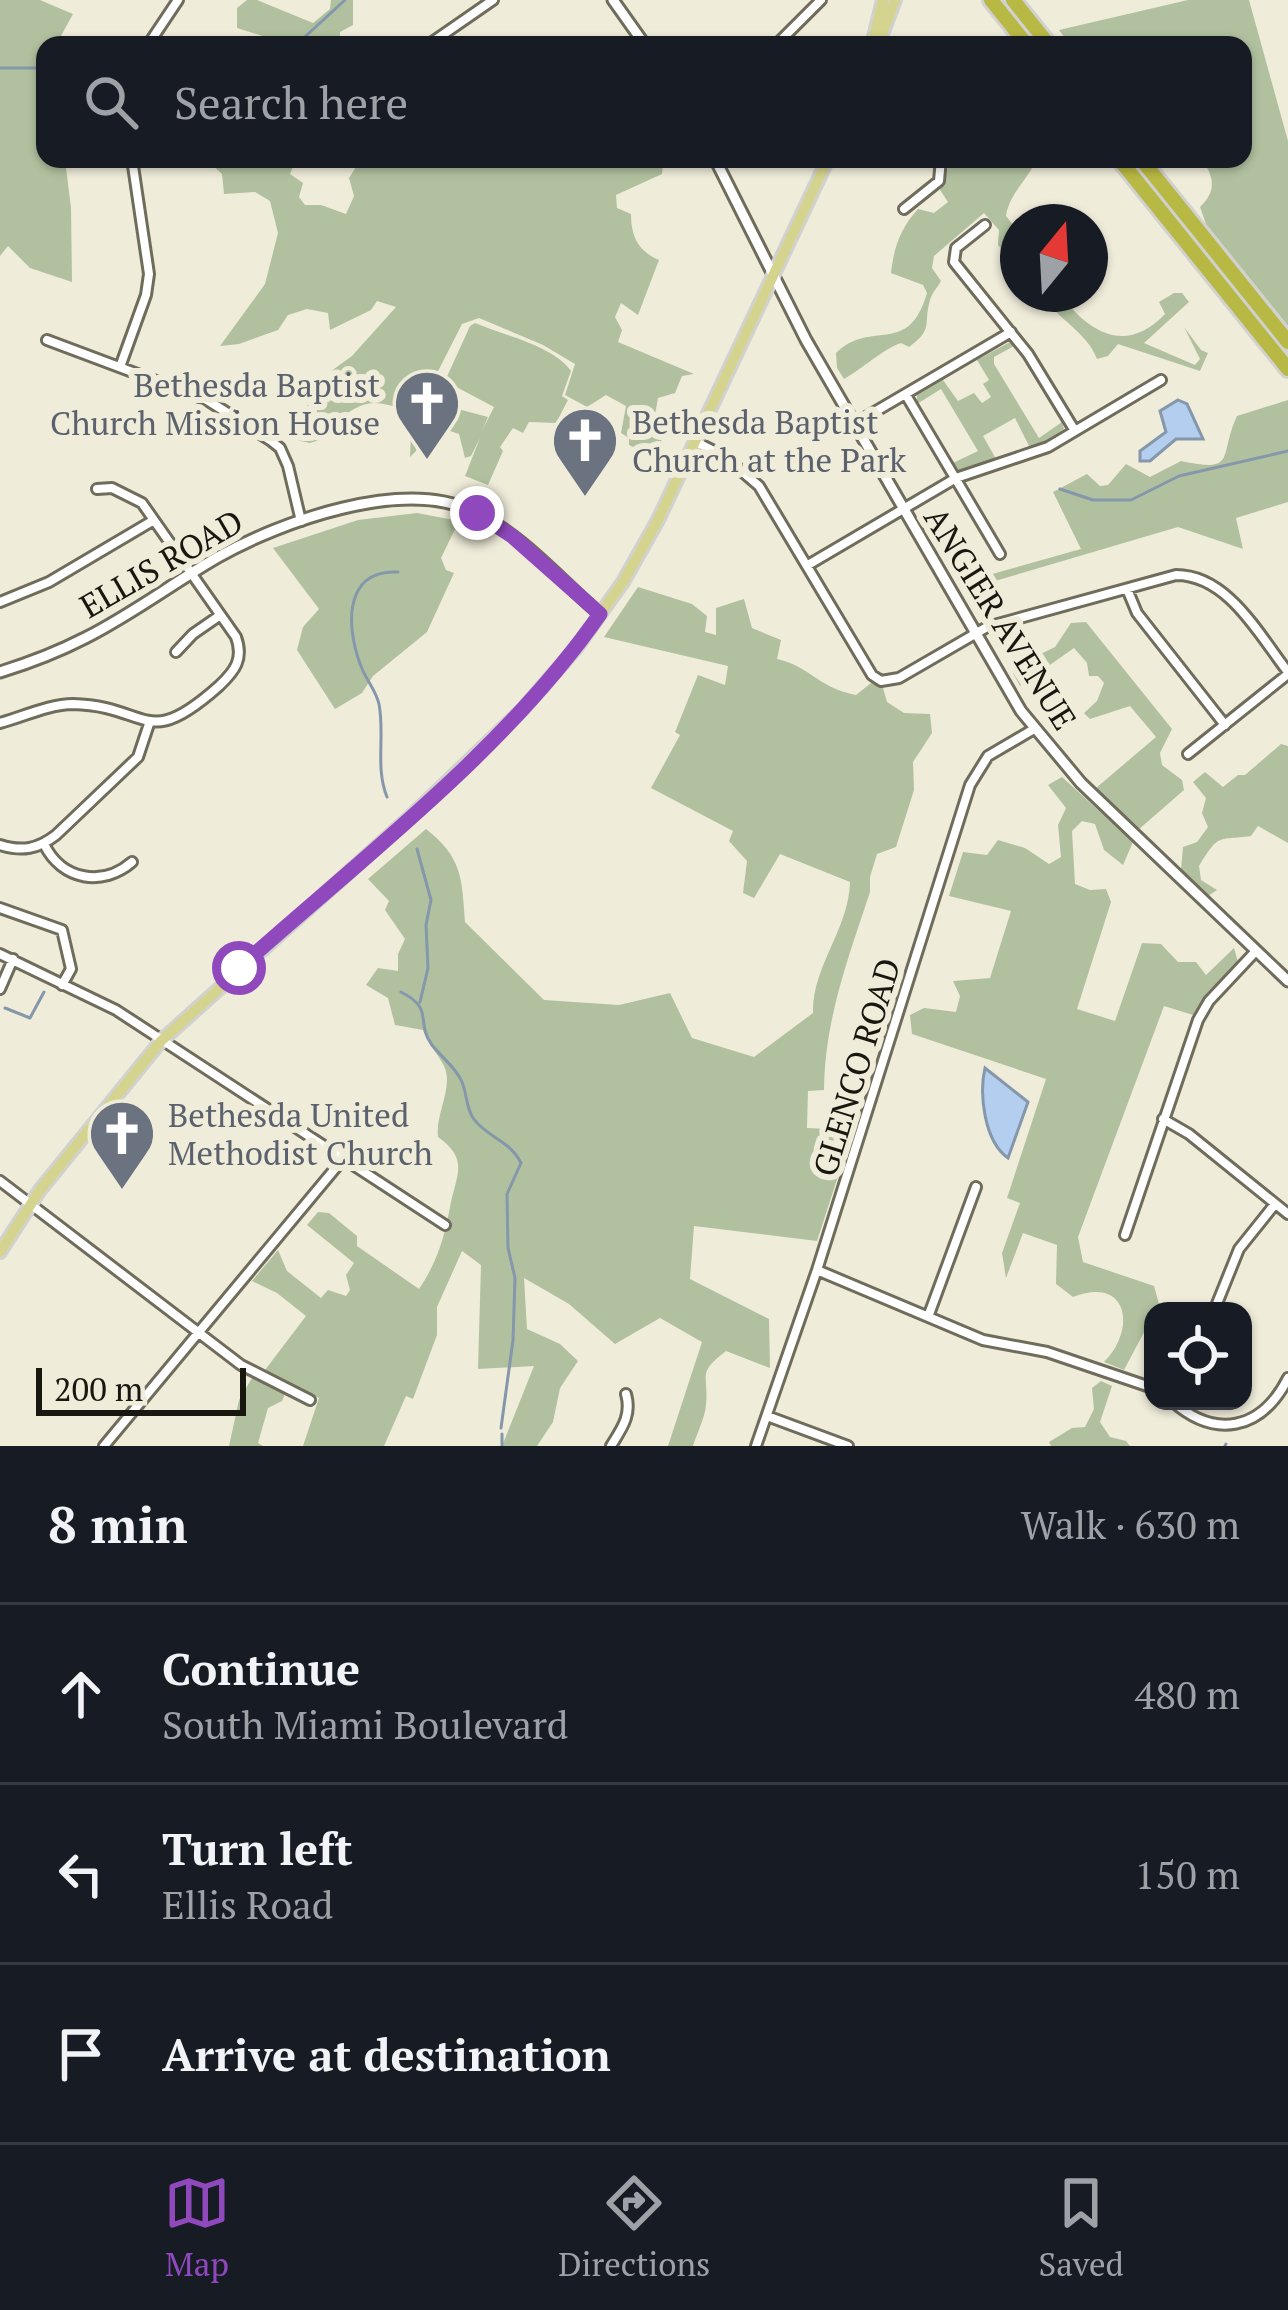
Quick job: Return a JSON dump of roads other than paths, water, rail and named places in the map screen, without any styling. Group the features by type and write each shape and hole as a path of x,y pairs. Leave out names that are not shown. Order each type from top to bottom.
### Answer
{"highway":[{"path":"991,0 1020,36"},
{"path":"1004,17 1016,3 1042,36"},
{"path":"1128,168 1288,369"},
{"path":"1148,168 1288,342"}],"main road":[{"path":"877,36 883,0"},
{"path":"879,36 895,0"},
{"path":"0,1252 29,1205 161,1041 502,730 562,666 648,540 824,168"}],"street":[{"path":"154,36 178,0"},
{"path":"441,36 493,0"},
{"path":"613,0 639,36"},
{"path":"785,36 821,0"},
{"path":"120,367 146,295 148,274 133,168"},
{"name":"ANGIER AVENUE","path":"720,168 853,424 1034,729 1081,783 1288,981"},
{"path":"904,209 939,182 940,168"},
{"path":"985,225 956,248 953,258 1011,332 1075,430"},
{"path":"853,424 1011,332"},
{"path":"47,340 207,400 276,445 288,466 301,522"},
{"path":"808,566 956,478 1029,456 1161,380"},
{"path":"906,395 1000,554"},
{"path":"696,442 729,460 760,486 872,675 881,681 905,675 974,633 1176,575 1210,582 1224,592 1288,673 1188,754"},
{"path":"0,723 68,704 169,722 184,716 236,669 240,648 154,520 130,494 97,489"},
{"name":"ELLIS ROAD","path":"0,672 85,638 253,540 301,522 397,500 457,505 512,536 600,614"},
{"path":"0,602 49,582 154,520"},
{"path":"1127,589 1137,613 1225,724"},
{"path":"176,652 219,616"},
{"path":"0,845 24,850 44,844 138,757 150,721"},
{"name":"GLENCO ROAD","path":"756,1446 818,1270 970,785 988,756 1034,729"},
{"path":"44,844 56,863 95,878 114,875 132,862"},
{"path":"0,908 62,930 70,969 62,985"},
{"path":"1125,1234 1198,1020 1217,992 1256,952"},
{"path":"0,954 116,1010 445,1225"},
{"path":"0,989 13,958"},
{"path":"1162,1119 1189,1134 1288,1214"},
{"path":"104,1446 343,1160"},
{"path":"0,1181 252,1373 310,1400"},
{"path":"928,1316 976,1187"},
{"path":"1218,1302 1239,1249 1275,1204"},
{"path":"818,1270 983,1340 1047,1352 1144,1385"},
{"path":"1184,1410 1198,1420 1234,1425 1267,1407 1288,1378"},
{"path":"611,1446 627,1419 626,1394"},
{"path":"767,1416 848,1446"}],"water":[{"path":"1178,400 1187,404 1203,439 1176,439 1150,461 1140,461 1140,451 1166,432 1160,411"},
{"path":"985,1068 1028,1102 1008,1158 993,1140 985,1116"}],"waterway":[{"path":"306,36 345,0"},
{"path":"0,68 36,68"},
{"path":"1060,489 1093,500 1131,500 1179,476 1288,451"},
{"path":"387,797 379,704 357,655 352,622 357,592 366,581 398,572"},
{"path":"417,849 431,900 426,925 428,968 420,1002"},
{"path":"5,1008 30,1018 44,992"},
{"path":"401,992 418,1004 427,1037 459,1076 473,1118 521,1163 507,1194 508,1248 515,1278 513,1340 501,1428"},
{"path":"502,1434 502,1446"}],"place":[{"name":"Bethesda Baptist Church Mission House","path":"427,462"},
{"name":"Bethesda Baptist Church at the Park","path":"585,499"},
{"name":"Bethesda United Methodist Church","path":"122,1192"}]}
